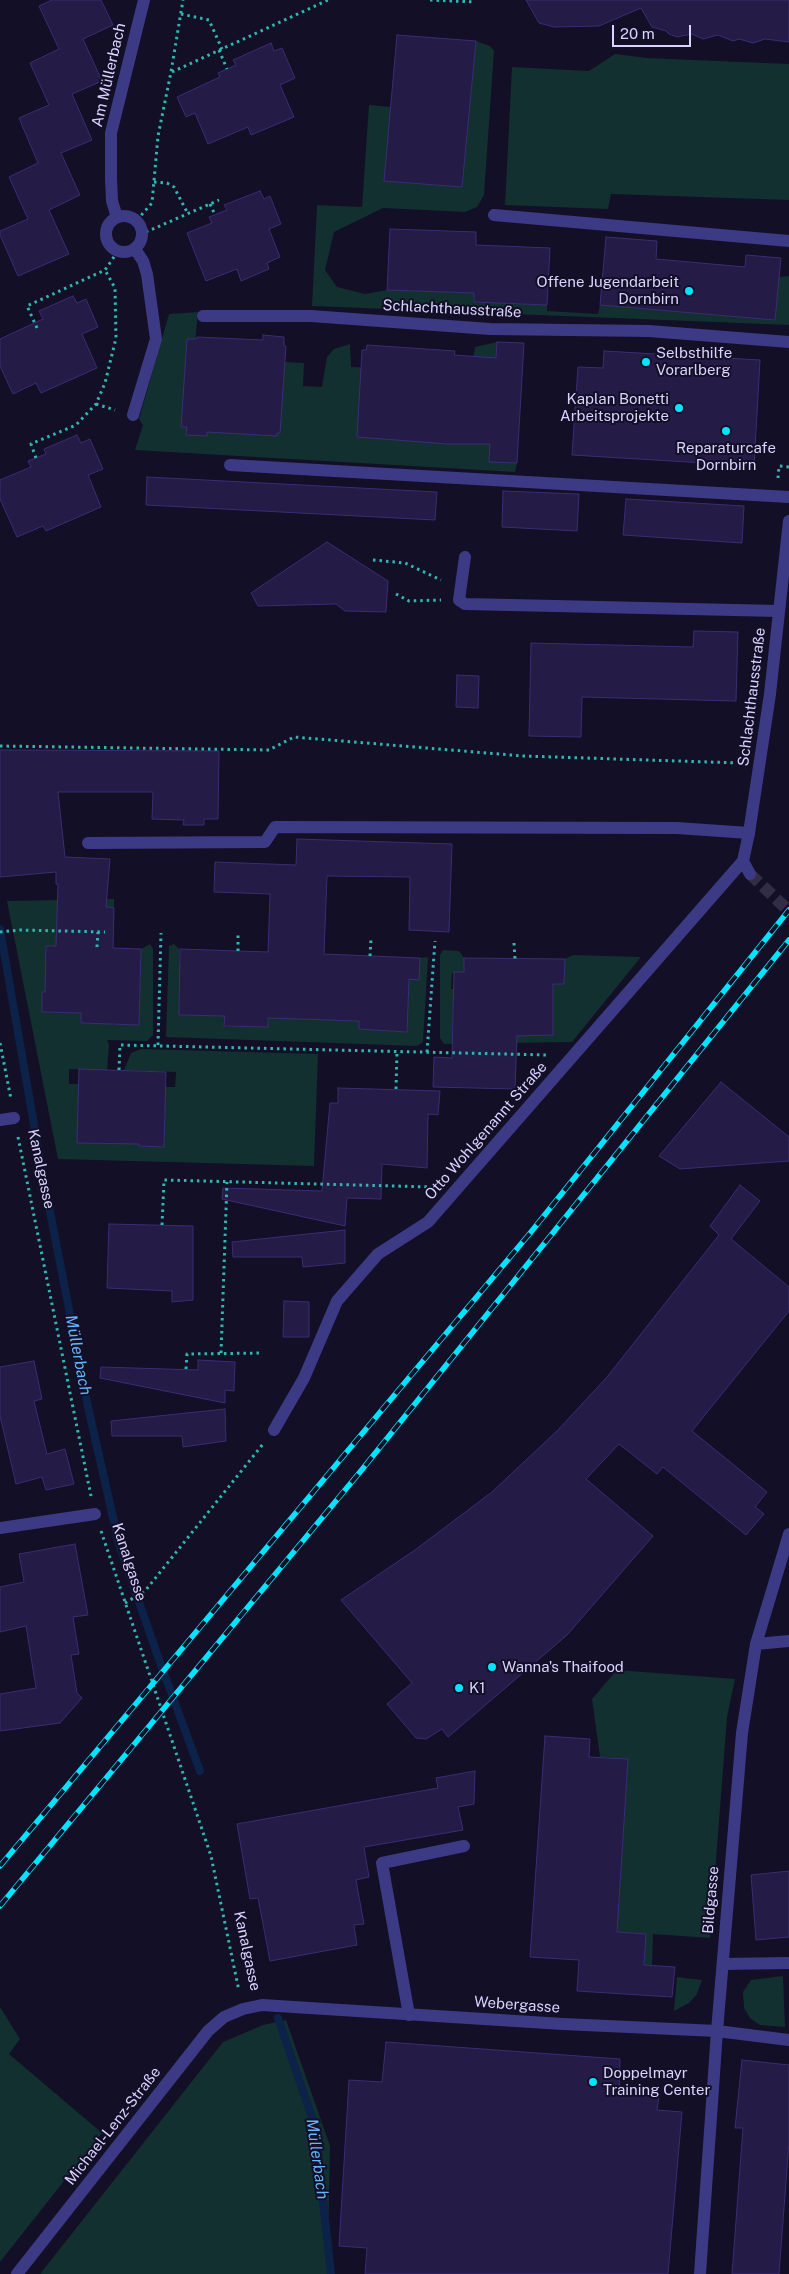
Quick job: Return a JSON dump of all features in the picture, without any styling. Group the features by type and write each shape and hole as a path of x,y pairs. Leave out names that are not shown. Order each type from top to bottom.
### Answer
{"street":[{"name":"Am Müllerbach","path":"117,217 112,202 112,133 144,0"},
{"path":"494,214 789,241"},
{"path":"117,217 131,217 137,220 143,234 142,241 135,249 125,253 118,252 112,248 106,235 107,228 117,217"},
{"path":"133,415 156,339 147,274 143,261 135,249"},
{"name":"Schlachthausstraße","path":"203,316 311,316 490,329 649,331 789,342"},
{"path":"230,465 789,497"},
{"name":"Schlachthausstraße","path":"742,861 749,833 770,694 789,520"},
{"path":"465,557 460,594 465,604 779,611"},
{"path":"88,843 265,842 275,827 678,828 749,833"},
{"path":"742,861 750,874"},
{"name":"Otto Wohlgenannt Straße","path":"274,1430 304,1378 338,1301 378,1254 428,1222 742,861"},
{"name":"Kanalgasse","path":"0,1120 14,1118"},
{"path":"0,1528 95,1514"},
{"name":"Bildgasse","path":"700,2274 717,2031 742,1733 756,1644 789,1534"},
{"path":"756,1644 789,1641"},
{"path":"409,2014 382,1863 464,1846"},
{"path":"723,1964 789,1963"},
{"name":"Webergasse","path":"243,2008 262,2005 563,2024 717,2031 789,2040"},
{"name":"Michael-Lenz-Straße","path":"17,2274 208,2031 224,2017 243,2008"}],"path":[{"path":"137,220 152,203 158,136 172,72 183,0"},
{"path":"172,72 328,0"},
{"path":"430,0 475,2"},
{"path":"181,14 209,20 228,69"},
{"path":"154,182 167,183 174,187 188,214"},
{"path":"143,234 219,200"},
{"path":"210,204 215,215"},
{"path":"37,328 27,306 105,270 118,252"},
{"path":"36,458 31,444 76,425 96,404 105,382 116,338 115,288 105,270"},
{"path":"779,466 789,467"},
{"path":"373,560 405,563 460,594"},
{"path":"396,594 409,601 460,594"},
{"path":"0,746 269,750 294,737 523,756 745,763"},
{"path":"0,932 20,930 105,932"},
{"path":"97,947 98,932"},
{"path":"158,1045 161,933"},
{"path":"238,935 238,951"},
{"path":"370,956 371,939"},
{"path":"427,1052 435,941"},
{"path":"514,943 515,959"},
{"name":"Kanalgasse","path":"0,1043 95,1514 127,1602 211,1856 243,2008"},
{"path":"119,1070 120,1045 555,1055 566,1065"},
{"path":"396,1090 398,1051"},
{"path":"162,1225 164,1180 443,1187 454,1193"},
{"path":"221,1353 226,1182"},
{"path":"186,1369 187,1354 263,1353"},
{"path":"127,1602 145,1591 274,1430"}],"green space":[{"path":"476,41 490,46 494,51 484,195 477,207 465,212 383,208 334,232 325,270 337,287 365,294 387,290 474,293 474,302 547,305 547,311 598,314 600,305 775,320 779,277 789,276 789,325 312,306 317,205 362,207 369,105 391,107 385,181 462,187"},
{"path":"615,54 647,58 789,64 789,200 611,194 608,209 505,205 512,67 589,71"},
{"path":"198,312 187,427 277,433 285,362 304,363 303,386 322,387 327,357 334,349 350,344 351,367 471,371 475,347 497,342 489,461 517,463 515,472 135,450 143,425 139,419 169,314"},
{"path":"114,899 114,923 85,922 53,992 42,992 42,1012 81,1013 81,1023 100,1024 112,1014 112,1025 139,1025 141,949 150,944 153,949 153,1035 147,1041 107,1040 109,1045 107,1070 69,1069 69,1084 79,1084 139,1136 139,1146 164,1147 165,1087 175,1087 176,1072 124,1070 131,1053 141,1049 318,1054 314,1166 58,1159 7,901"},
{"path":"174,944 179,949 179,965 190,966 189,993 179,993 179,1015 225,1016 225,1027 241,1027 242,1017 252,1027 268,1027 270,974 308,1019 359,1021 359,1029 377,1030 391,1021 391,1031 407,1032 409,979 419,979 420,958 428,957 423,1042 417,1046 166,1037 169,946"},
{"path":"443,950 459,951 464,958 464,972 452,973 451,989 464,989 453,1002 454,1024 553,1035 553,984 564,984 565,959 573,955 641,957 572,1042 444,1044 440,1038 440,955"},
{"path":"617,1670 735,1679 727,1717 710,1938 653,1934 652,1965 644,1965 646,1934 617,1932 628,1759 600,1757 592,1699"},
{"path":"783,1976 785,2027 760,2025 750,2018 744,2008 743,1992 751,1980"},
{"path":"677,1977 702,1980 697,1994 689,2003 674,2011"},
{"path":"0,2007 20,2039 9,2054 102,2133 0,2262"},
{"path":"286,2020 330,2146 328,2248 331,2274 40,2274 223,2042 263,2025"}],"building":[{"path":"52,0 101,0 113,25 83,39 102,81 72,94 92,140 61,153 80,195 49,210 69,254 18,276 0,231 28,219 9,177 38,163 19,118 49,105 30,63 59,49 39,6"},
{"path":"526,0 789,0 789,42 765,39 753,43 739,39 733,41 718,35 703,39 692,34 677,37 652,27 641,8 599,26 554,27 539,23"},
{"path":"397,35 476,41 462,187 384,181"},
{"path":"271,43 274,51 282,48 295,78 280,85 294,117 251,135 248,127 208,144 195,113 186,117 177,97 220,77 218,73 236,65 233,60"},
{"path":"260,191 264,199 270,196 281,224 269,229 280,257 267,263 269,269 241,281 237,269 206,281 187,233 212,223 209,217 227,210 224,205"},
{"path":"390,229 476,232 476,245 550,248 547,305 474,302 474,293 387,290"},
{"name":"Offene Jugendarbeit Dornbirn","path":"606,237 657,241 656,259 745,267 746,255 781,258 775,320 600,305"},
{"path":"73,296 77,303 86,299 98,327 82,334 97,368 41,393 36,383 13,394 0,366 0,339 43,319 39,311"},
{"path":"263,335 284,337 284,346 286,346 280,433 277,433 277,436 207,432 207,436 186,435 187,427 181,427 187,339 196,339 197,337 263,340"},
{"path":"497,342 524,343 517,463 489,462 490,444 448,444 357,437 362,350 366,350 367,345 455,351 454,355 496,358"},
{"name":"Kaplan Bonetti Arbeitsprojekte","path":"604,351 760,360 754,466 572,455 578,367 603,368"},
{"path":"77,435 81,443 90,439 103,469 88,475 101,507 46,531 43,526 17,537 0,499 0,480 31,467 28,461 46,454 44,449"},
{"path":"147,477 437,492 435,520 146,505"},
{"path":"503,491 579,494 577,531 502,527"},
{"path":"626,499 744,506 742,543 623,535"},
{"path":"327,542 388,581 386,612 345,611 336,604 258,606 251,593"},
{"path":"694,631 738,632 736,701 582,697 581,737 529,736 531,643 693,647"},
{"path":"457,675 479,676 478,708 456,707"},
{"path":"0,750 219,751 218,819 204,819 204,825 183,825 184,820 152,819 153,792 58,792 65,857 110,859 106,907 114,908 113,948 141,949 139,1025 81,1023 81,1013 42,1012 42,992 45,992 46,946 56,946 58,885 56,884 56,872 0,877"},
{"path":"297,839 452,844 449,932 409,930 410,877 327,876 324,954 420,958 419,980 409,979 407,1032 359,1029 359,1021 268,1018 268,1027 224,1026 225,1016 179,1015 180,949 268,952 270,894 214,892 215,862 296,865"},
{"path":"464,958 565,959 564,984 553,984 553,1035 517,1036 515,1089 433,1087 434,1057 452,1058 454,972 464,972"},
{"path":"79,1069 166,1072 164,1147 139,1146 139,1144 77,1143"},
{"path":"721,1082 789,1137 789,1161 680,1169 659,1156"},
{"path":"338,1088 440,1091 438,1115 428,1114 427,1168 382,1164 381,1199 347,1198 345,1226 222,1199 223,1188 322,1191 330,1103 338,1103"},
{"path":"740,1185 760,1201 731,1239 789,1287 789,1311 692,1431 767,1492 755,1507 764,1514 746,1535 663,1467 657,1474 619,1444 586,1479 653,1536 567,1635 475,1714 448,1737 442,1729 426,1739 416,1738 387,1704 412,1683 341,1600 415,1550 492,1492 558,1430 607,1377 719,1235 710,1226"},
{"path":"109,1224 193,1226 193,1300 172,1302 172,1291 107,1288"},
{"path":"345,1230 345,1263 303,1267 302,1257 233,1257 232,1242"},
{"path":"284,1301 309,1302 309,1337 283,1337"},
{"path":"198,1360 235,1362 234,1391 225,1390 225,1403 100,1378 101,1367 198,1370"},
{"path":"34,1361 42,1399 34,1401 47,1454 65,1449 74,1484 46,1490 42,1477 16,1484 0,1416 0,1367"},
{"path":"225,1409 226,1441 183,1447 182,1436 112,1436 111,1421"},
{"path":"75,1544 88,1615 73,1617 79,1654 71,1655 77,1693 82,1698 60,1723 0,1731 0,1694 36,1688 26,1626 0,1632 0,1587 24,1582 19,1554"},
{"path":"545,1736 590,1739 589,1757 628,1759 617,1932 646,1934 644,1965 675,1967 672,1997 577,1991 579,1960 530,1957"},
{"path":"475,1771 474,1804 458,1807 463,1830 364,1847 369,1877 356,1880 364,1924 354,1925 357,1945 270,1961 258,1898 250,1899 237,1824 438,1788 436,1778"},
{"path":"789,1871 789,1937 756,1940 751,1875"},
{"path":"386,2042 620,2059 619,2095 659,2097 657,2110 682,2112 668,2274 365,2274 367,2248 339,2246 349,2080 382,2082"},
{"path":"742,2060 789,2065 789,2142 779,2274 732,2274 743,2128 735,2128"}],"waterway":[{"name":"Müllerbach","path":"0,929 41,1165 88,1407 119,1544 200,1771"},
{"name":"Müllerbach","path":"278,2018 315,2126 331,2274"}],"tunnel":[{"path":"750,874 789,911"}],"railway":[{"path":"0,1866 531,1232 789,910"},
{"path":"0,1906 360,1472 789,940"}],"place":[{"name":"Offene Jugendarbeit Dornbirn","path":"689,291"},
{"name":"Selbsthilfe Vorarlberg","path":"646,362"},
{"name":"Kaplan Bonetti Arbeitsprojekte","path":"679,408"},
{"name":"Reparaturcafe Dornbirn","path":"726,431"},
{"name":"Wanna's Thaifood","path":"492,1667"},
{"name":"K1","path":"459,1688"},
{"name":"Doppelmayr Training Center","path":"593,2082"}]}
